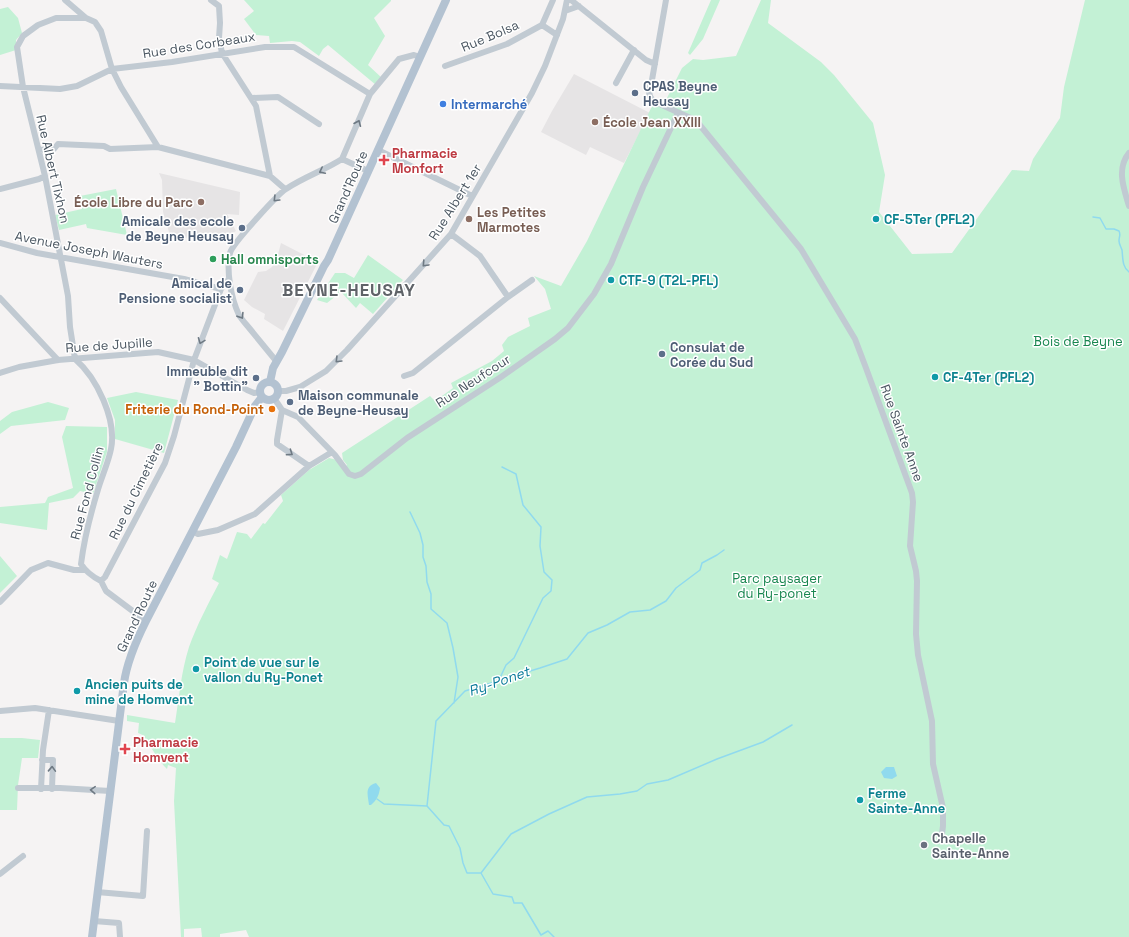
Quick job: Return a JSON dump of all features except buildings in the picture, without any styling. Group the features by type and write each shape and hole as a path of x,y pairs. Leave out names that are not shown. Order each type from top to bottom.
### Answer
{"main road":[{"name":"Grand'Route","path":"92,937 127,666 135,643 256,404 262,385 270,382 272,371 328,260 446,0"},
{"path":"260,395 270,400 276,395 276,386 270,382"}],"street":[{"path":"65,0 86,18 95,22 101,31 112,69 121,87 158,147"},
{"path":"211,0 219,6 219,38 222,53 256,106 270,176"},
{"path":"553,0 542,25 557,35"},
{"name":"Rue Albert 1er","path":"276,395 300,387 326,371 347,350 451,234 532,93 545,66 557,35 565,12 567,0"},
{"path":"571,0 646,60 655,64"},
{"name":"Rue Sainte Anne","path":"666,0 655,64 648,92 649,97 653,101 695,120 801,249 854,339 912,492 913,502 910,546 917,581 916,634 918,655 932,721 933,764 943,808 943,826 940,841"},
{"path":"565,12 579,6"},
{"path":"23,87 17,47 23,36 38,25 56,18 86,18"},
{"name":"Rue Bolsa","path":"445,66 507,44 542,25"},
{"name":"Rue des Corbeaux","path":"0,86 60,89 77,86 112,69 172,62 264,47 294,47 370,94"},
{"path":"616,83 634,50"},
{"path":"277,362 240,316 234,303 232,290 228,280 230,252 285,189 332,166 342,159 370,94 399,59 414,55 420,57"},
{"name":"Rue Albert Tixhon","path":"23,87 45,176 68,296 70,327 75,359"},
{"path":"252,98 278,97 319,124"},
{"name":"Rue Neufcour","path":"282,410 298,417 338,458 350,475 355,476 361,474 407,438 501,377 555,339 568,328 594,294 611,264 643,187 678,113"},
{"path":"39,150 54,149 58,144 104,146 110,149 158,147 270,176 285,189"},
{"path":"378,150 472,196"},
{"path":"1129,153 1126,157 1122,170 1123,186 1129,206"},
{"path":"342,159 368,171"},
{"path":"0,188 39,179 45,176"},
{"path":"451,234 480,256 508,297"},
{"name":"Avenue Joseph Wauters","path":"0,243 36,254 184,280 222,289"},
{"name":"Rue du Cimetière","path":"101,581 106,577 165,463 174,436 194,360 222,289 228,280"},
{"path":"404,376 413,374 508,297 532,280"},
{"path":"0,298 58,360"},
{"name":"Rue de Jupille","path":"0,373 19,367 58,360 158,352 194,360 260,395"},
{"name":"Rue Fond Collin","path":"75,359 80,363 101,393 111,420 111,448 97,493 82,555 81,564 85,570"},
{"path":"276,395 282,410 276,440 277,444 309,466"},
{"path":"192,531 198,534 218,530 255,514 309,466 332,452"},
{"path":"0,602 31,570 48,563 74,570 85,570 101,581 106,591 146,621"},
{"path":"0,711 35,708 119,721"},
{"path":"41,789 44,740 49,710"},
{"path":"42,760 52,760 52,789"},
{"path":"18,788 60,788 110,791"},
{"path":"97,892 143,896 147,831"},
{"path":"0,874 23,856"},
{"path":"94,921 118,923 120,937"}],"shaded area":[{"name":"École Jean XXIII","path":"574,74 650,113 624,163 590,147 586,155 541,132"},
{"name":"École Libre du Parc","path":"159,173 240,192 239,215 227,214 236,231 228,236 202,233 172,242 163,212 162,180"},
{"path":"281,243 318,262 283,331 264,319 265,314 252,307 244,300 258,272 266,271 272,267 277,258"}],"green space":[{"path":"244,0 391,0 374,18 385,36 368,65 382,78 376,85 328,45 323,49 319,56 300,42 292,41 270,43 269,36 256,35 244,19 254,11"},
{"path":"711,0 720,0 703,39 690,55 688,53"},
{"name":"Parc paysager du Ry-ponet","path":"761,0 771,0 768,23 821,62 834,75 873,123 885,175 879,212 912,254 952,253 1012,170 1029,171 1033,159 1060,118 1064,87 1085,0 1129,0 1129,937 249,937 246,930 220,934 220,937 202,937 201,928 184,929 184,937 181,937 174,801 176,768 168,765 167,769 164,766 145,741 145,736 138,733 139,723 127,721 127,715 175,723 186,656 219,583 212,579 220,555 227,559 237,532 247,534 251,539 283,501 281,495 309,470 329,458 337,460 343,469 347,465 343,460 342,453 430,396 435,401 453,388 451,383 492,361 504,351 502,345 508,337 530,326 528,318 551,309 545,289 534,276 561,286 587,241 653,104 663,106 682,68 693,59 703,60 736,56"},
{"path":"8,7 18,18 22,33 16,40 16,50 0,55 0,9"},
{"path":"116,189 127,235 87,228 86,224 59,230 55,215 82,209 80,196"},
{"path":"368,255 403,280 373,314 360,303 356,308 341,292 327,303 317,300 335,273 345,273 354,278"},
{"path":"136,392 178,400 164,453 115,439 115,420 107,398"},
{"path":"48,402 69,408 65,420 11,426 0,434 0,421 12,412"},
{"path":"66,426 107,427 107,452 93,494 80,491 73,498 49,503 47,530 0,523 0,507 45,503 48,497 73,488 62,437"},
{"path":"0,556 17,576 0,593"},
{"path":"0,738 40,740 38,758 22,758 18,785 17,810 0,810"}],"water":[{"path":"886,767 894,767 897,776 892,779 884,778 881,772"},
{"path":"376,783 380,788 379,793 375,801 369,805 368,789 372,784"}],"waterway":[{"path":"1093,217 1100,218 1106,229 1114,229 1119,231 1119,242 1122,250 1123,262 1125,268 1129,272"},
{"path":"499,680 506,665 514,658 543,598 551,591 552,580 544,572 540,546 541,527 523,505 516,474 502,467"},
{"path":"410,512 420,533 423,545 423,557 426,566 427,582 431,594 431,609 447,623 453,648 458,677 454,703"},
{"name":"Ry-Ponet","path":"554,937 548,931 541,935 522,903 514,903 512,897 493,894 481,873 467,873 460,848 449,826 444,825 427,806 436,721 465,691 567,659 588,633 607,625 630,612 650,610 666,601 676,588 700,570 702,563 724,550"},
{"path":"481,873 511,834 549,814 587,797 637,791 647,784 668,780 717,759 763,742 792,725"},
{"path":"377,799 384,804 427,806"}],"place":[{"name":"CPAS Beyne Heusay","path":"635,93"},
{"name":"Intermarché","path":"443,104"},
{"name":"École Jean XXIII","path":"595,122"},
{"name":"Pharmacie Monfort","path":"384,160"},
{"name":"École Libre du Parc","path":"201,202"},
{"name":"Les Petites Marmotes","path":"469,219"},
{"name":"CF-5Ter (PFL2)","path":"876,219"},
{"name":"Amicale des ecole de Beyne Heusay","path":"242,228"},
{"name":"Hall omnisports","path":"213,259"},
{"name":"CTF-9 (T2L-PFL)","path":"611,280"},
{"name":"Amical de Pensione socialist","path":"240,290"},
{"name":"Consulat de Corée du Sud","path":"662,354"},
{"name":"CF-4Ter (PFL2)","path":"935,377"},
{"name":"Immeuble dit \" Bottin\"","path":"256,378"},
{"name":"Maison communale de Beyne-Heusay","path":"290,402"},
{"name":"Friterie du Rond-Point","path":"272,409"},
{"name":"Point de vue sur le vallon du Ry-Ponet","path":"196,669"},
{"name":"Ancien puits de mine de Homvent","path":"77,691"},
{"name":"Pharmacie Homvent","path":"125,749"},
{"name":"Ferme Sainte-Anne","path":"860,800"},
{"name":"Chapelle Sainte-Anne","path":"924,845"}],"district":[{"name":"BEYNE-HEUSAY","path":"349,290"}],"park label":[{"name":"Bois de Beyne","path":"1078,341"}]}
